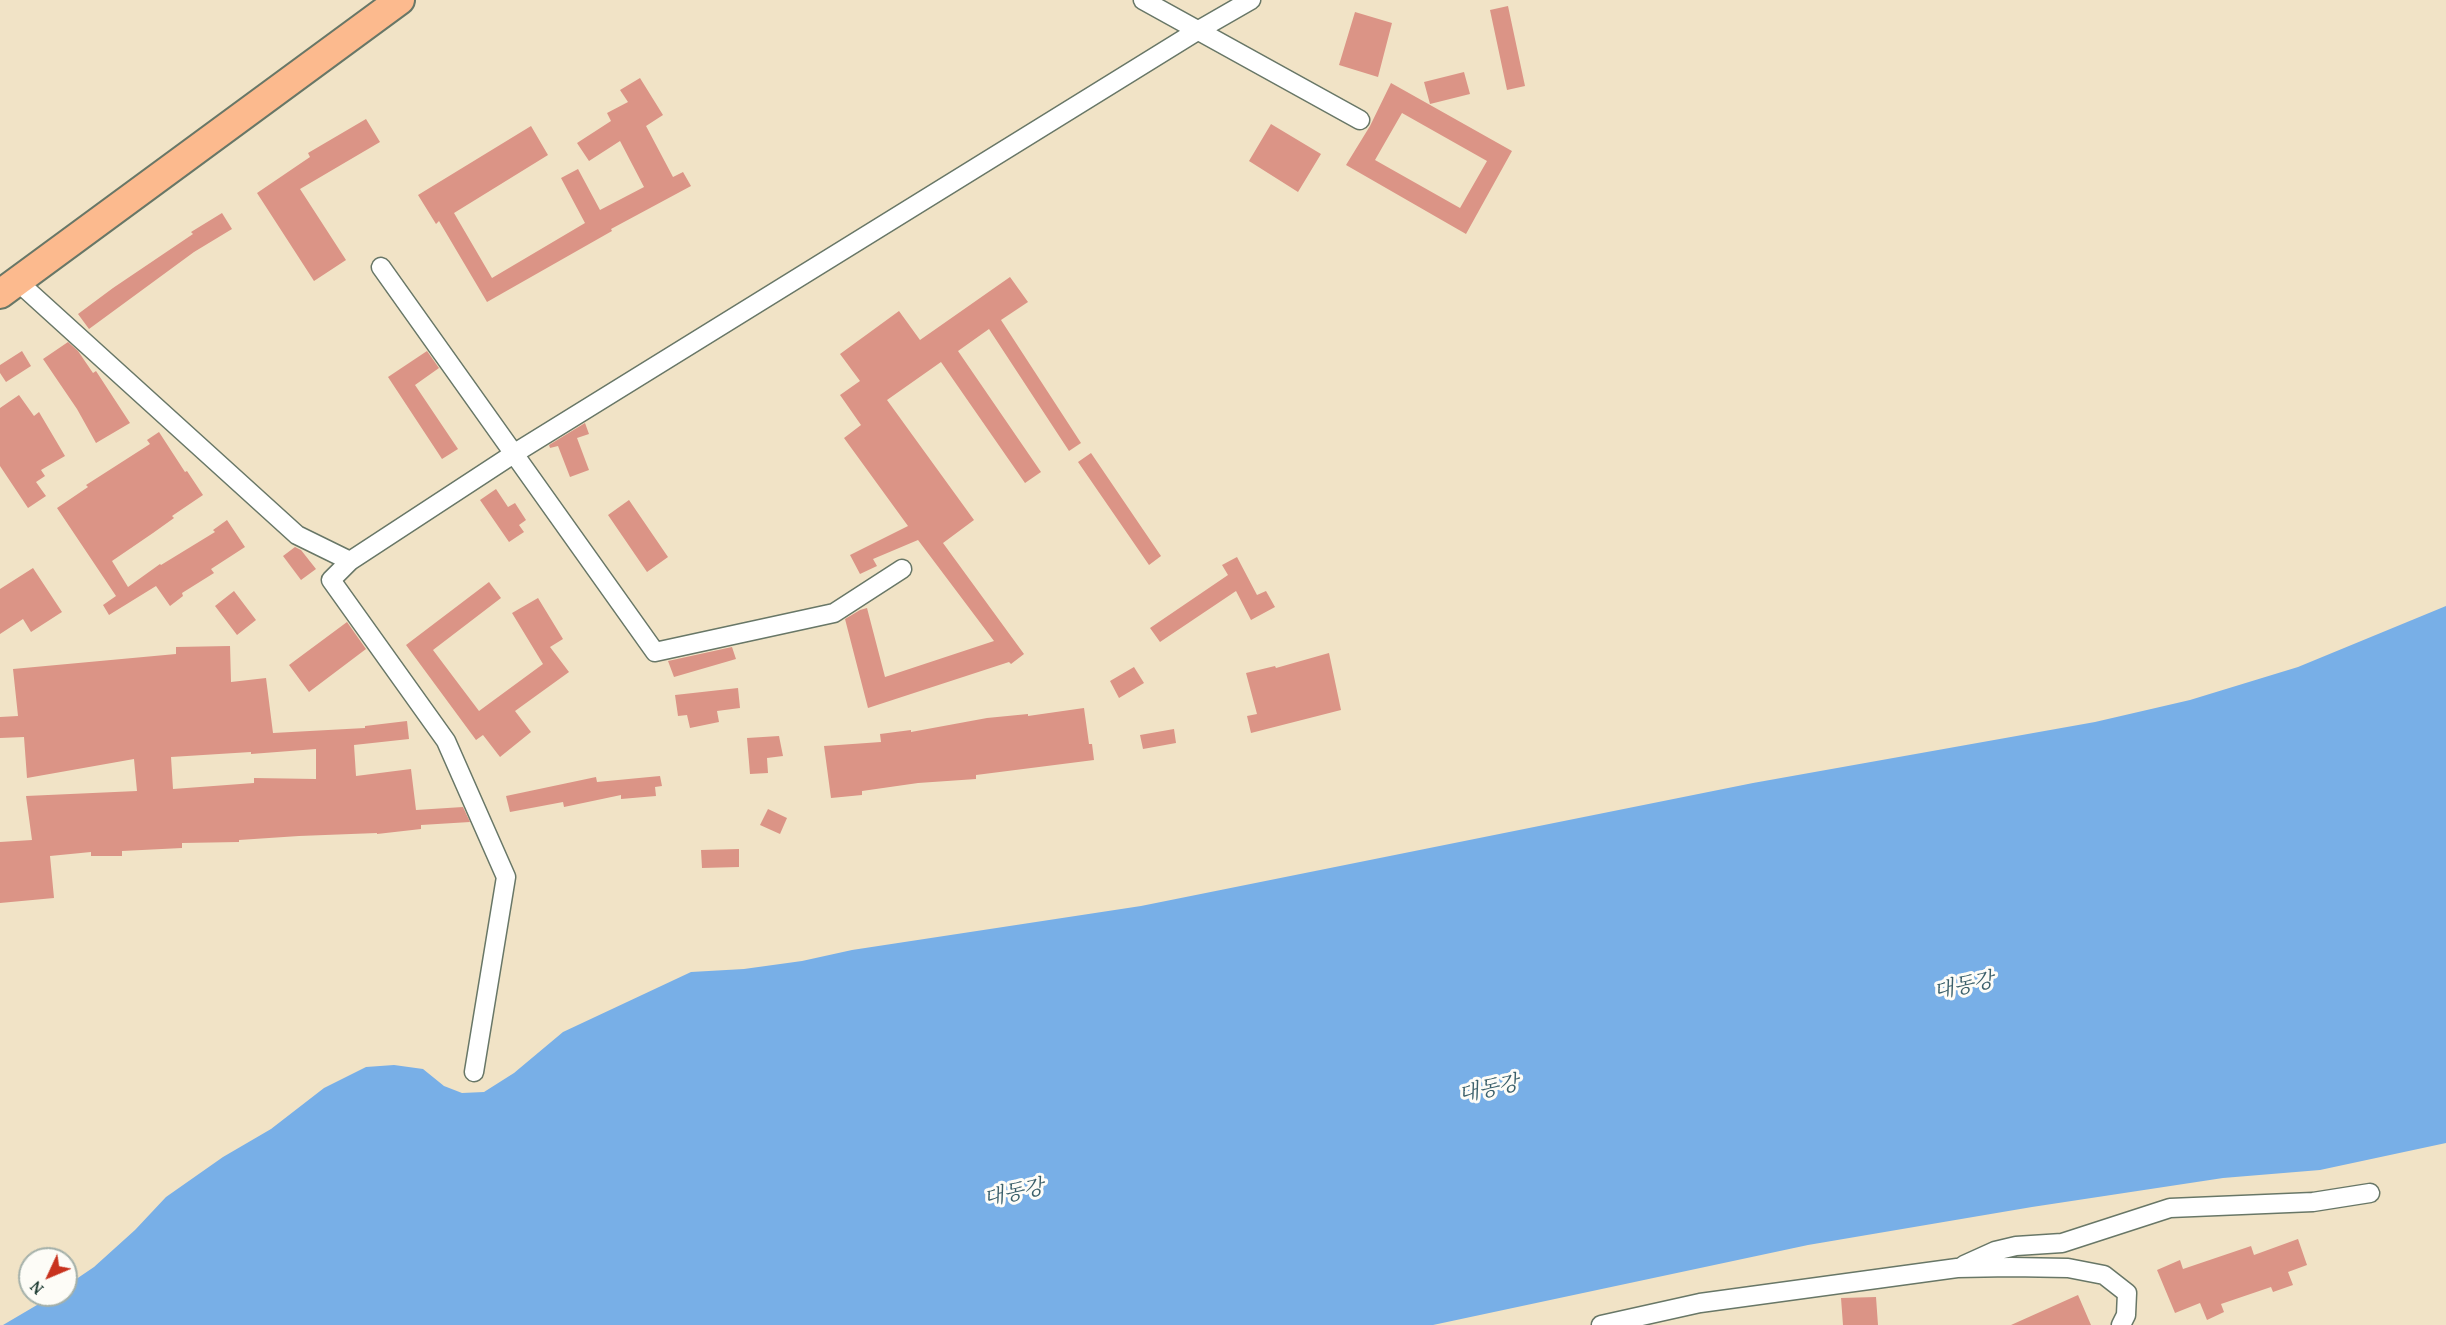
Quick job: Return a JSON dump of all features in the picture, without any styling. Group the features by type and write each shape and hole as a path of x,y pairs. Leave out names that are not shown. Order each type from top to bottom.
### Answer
{"main road":[{"path":"8,287 400,0"}],"street":[{"path":"1143,0 1360,120"},
{"path":"474,1072 506,877 446,741 331,580 350,561 515,453 1197,31 1251,0"},
{"path":"381,267 655,652 834,613 902,569"},
{"path":"8,287 297,535 350,561"},
{"path":"1957,1268 1995,1251 2016,1246 2062,1243 2170,1208 2313,1202 2370,1193"},
{"path":"1601,1325 1700,1303 1957,1268 2068,1268 2104,1275 2127,1293 2126,1315 2121,1325"}],"water":[{"name":"대동강","path":"2446,606 2446,1143 2320,1170 2223,1178 2032,1207 1808,1245 1433,1325 3,1325 34,1307 78,1307 78,1278 94,1267 135,1230 166,1197 223,1157 271,1129 324,1088 366,1067 394,1065 423,1069 444,1086 462,1093 484,1092 514,1073 563,1032 691,972 744,969 802,961 852,950 1141,906 1753,783 2095,722 2190,700 2298,667"}],"building":[{"path":"1508,6 1525,86 1507,90 1490,10"},
{"path":"1355,12 1392,23 1378,77 1339,65"},
{"path":"1464,72 1470,94 1430,104 1424,82"},
{"path":"640,78 663,115 646,126 673,177 683,172 691,186 611,229 612,231 487,302 439,221 436,224 418,195 531,126 548,155 454,213 492,278 585,223 561,178 578,169 600,210 644,187 620,141 589,161 577,143 611,121 607,113 628,102 620,90"},
{"path":"1391,83 1512,151 1466,234 1346,165 1370,126","holes":["1402,113 1487,161 1460,208 1375,160"]},
{"path":"366,119 380,142 300,189 346,260 314,281 257,193 310,157 308,153"},
{"path":"1271,124 1321,154 1298,192 1249,161"},
{"path":"222,213 232,229 194,252 89,329 78,314 193,234 191,232"},
{"path":"1010,277 1028,302 1001,320 1081,443 1069,451 989,329 958,351 1041,472 1025,483 941,362 887,400 974,520 943,543 1024,654 1011,664 1009,662 868,708 845,619 860,610 867,608 885,677 994,641 918,540 873,559 877,566 860,574 850,555 908,526 844,438 861,425 840,395 860,381 840,354 899,311 920,340"},
{"path":"68,342 78,351 93,373 96,371 130,423 96,443 77,409 43,359"},
{"path":"22,351 31,366 6,382 0,373 0,365"},
{"path":"427,351 439,368 415,385 458,449 442,459 388,377"},
{"path":"19,395 34,416 39,412 65,456 41,470 45,476 36,482 46,496 28,508 0,466 0,408"},
{"path":"585,423 589,434 577,438 589,470 570,477 558,446 550,448 549,445"},
{"path":"159,432 203,495 112,561 128,587 160,564 215,532 213,530 227,520 245,547 211,569 214,573 182,593 183,596 170,606 156,586 109,615 103,605 116,596 57,508 88,487 86,485 150,444 147,440"},
{"path":"1091,453 1161,556 1149,565 1078,462"},
{"path":"496,489 508,507 515,503 526,520 519,525 524,532 509,542 480,500"},
{"path":"629,500 668,557 647,572 608,515"},
{"path":"295,547 301,550 316,569 301,580 283,556"},
{"path":"1237,557 1257,595 1266,591 1275,607 1251,620 1236,591 1160,642 1150,628 1228,575 1222,565"},
{"path":"33,568 62,612 31,632 23,619 0,634 0,589"},
{"path":"489,582 501,598 433,650 479,711 543,664 512,613 538,598 563,639 550,647 569,672 515,711 531,732 500,757 483,735 476,740 406,645"},
{"path":"234,591 256,620 237,635 215,606"},
{"path":"347,622 366,649 309,692 289,665"},
{"path":"230,646 231,682 266,678 273,733 365,728 365,726 407,721 409,739 354,745 356,776 411,769 416,810 463,807 470,822 421,825 421,829 377,834 182,843 182,848 122,851 122,856 91,856 91,852 50,856 54,898 0,903 0,842 32,840 26,796 137,791 134,759 27,778 24,737 0,738 0,717 18,716 13,669 176,654 176,647","holes":["316,749 316,779 254,778 254,783 173,789 171,757"]},
{"path":"732,647 736,659 674,677 668,661"},
{"path":"1329,653 1341,710 1251,733 1247,716 1257,714 1246,673 1275,666 1276,668"},
{"path":"1134,667 1144,683 1119,698 1110,681"},
{"path":"738,688 740,708 717,711 719,722 690,728 687,715 678,716 675,695"},
{"path":"1084,708 1089,744 1092,744 1094,760 976,775 976,779 918,783 862,791 862,795 831,798 824,746 881,742 880,734 911,730 911,732 987,718 1028,714 1028,716"},
{"path":"1174,729 1176,743 1143,749 1140,735"},
{"path":"779,736 783,756 767,758 768,773 750,774 747,738"},
{"path":"660,776 662,786 655,787 656,796 621,799 621,795 564,807 563,802 510,812 506,796 596,777 597,782"},
{"path":"768,809 787,818 780,834 760,825"},
{"path":"739,849 739,867 702,868 701,850"},
{"path":"2298,1239 2307,1265 2288,1272 2293,1285 2273,1292 2271,1287 2221,1304 2224,1312 2207,1320 2200,1303 2175,1313 2157,1270 2180,1260 2183,1269 2251,1246 2254,1255"},
{"path":"2078,1295 2091,1325 2011,1325"},
{"path":"1876,1297 1878,1325 1843,1325 1841,1298"}]}
